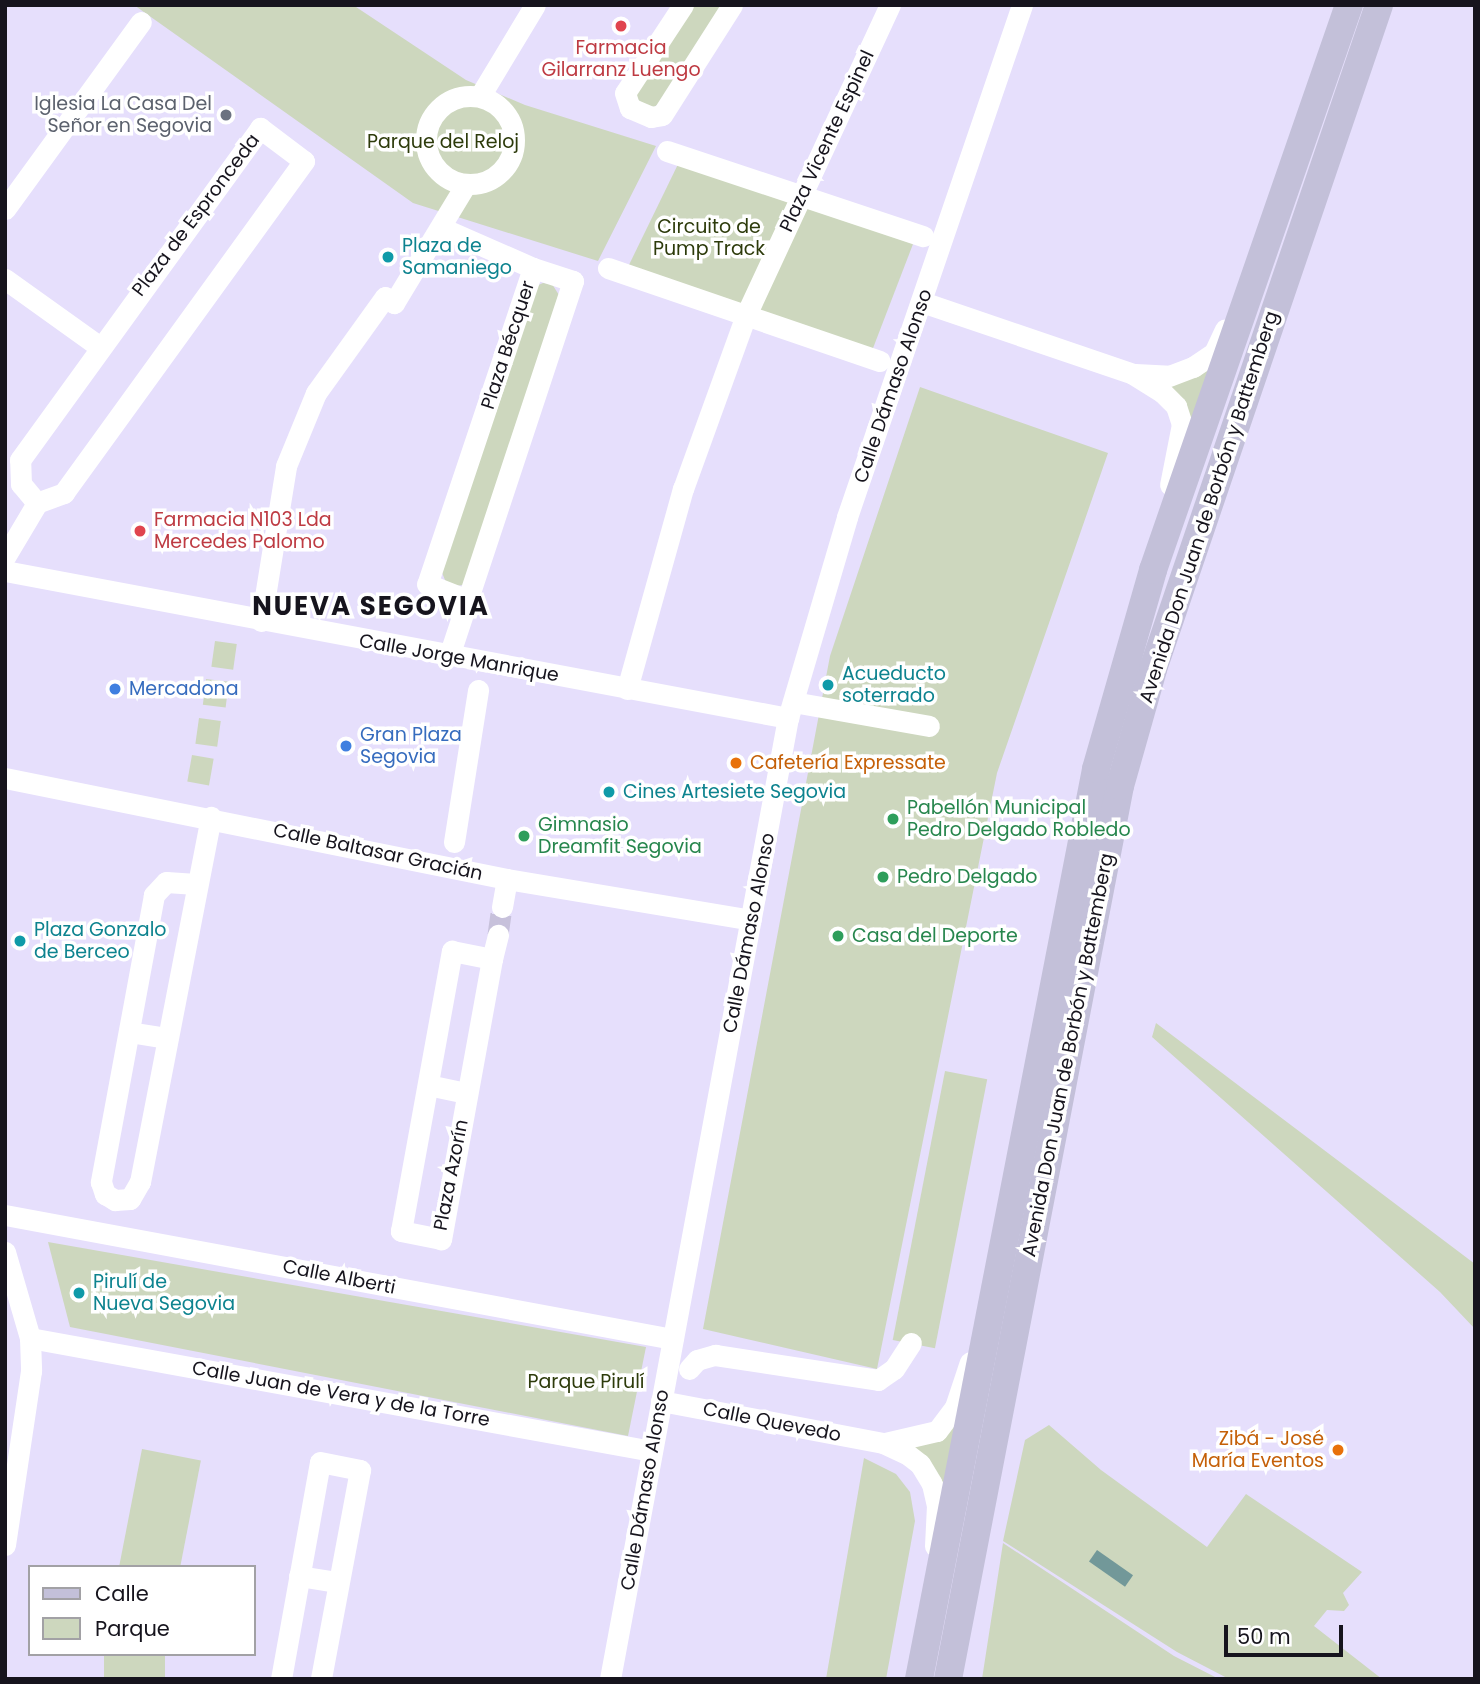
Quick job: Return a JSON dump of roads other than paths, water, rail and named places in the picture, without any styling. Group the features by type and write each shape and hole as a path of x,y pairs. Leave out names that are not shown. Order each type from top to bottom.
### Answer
{"main road":[{"name":"Avenida Don Juan de Borbón y Battemberg","path":"919,1679 1091,790 1153,570 1349,5"},
{"name":"Avenida Don Juan de Borbón y Battemberg","path":"948,1679 1120,786 1153,669 1379,5"}],"street":[{"path":"480,96 535,5"},
{"path":"684,5 625,93 630,108 651,117 662,115 732,5"},
{"name":"Plaza Vicente Espinel","path":"627,689 682,489 746,315 890,5"},
{"name":"Calle Dámaso Alonso","path":"610,1679 791,710 847,517 1022,5"},
{"path":"5,209 141,22"},
{"path":"480,96 509,117 514,144 503,169 480,183 466,184 454,181 434,165 426,141 428,128 433,116 453,99 480,96"},
{"name":"Plaza de Espronceda","path":"260,128 304,161 64,493 37,503 21,484 20,460 260,128"},
{"path":"667,151 800,198 923,236"},
{"path":"261,621 286,466 316,393 386,297 394,303 442,228 466,184"},
{"path":"1132,374 1169,376 1214,353 1275,220"},
{"path":"442,228 533,268"},
{"name":"Plaza Bécquer","path":"449,656 465,599 573,281 533,268 427,584 465,599"},
{"path":"608,268 879,361"},
{"path":"5,279 100,347"},
{"path":"922,302 1132,374 1162,392 1175,406 1182,424 1153,570"},
{"path":"5,557 37,503"},
{"name":"Calle Jorge Manrique","path":"5,571 627,689 929,726"},
{"path":"454,842 478,690"},
{"name":"Calle Baltasar Gracián","path":"5,778 211,817 508,879 751,920"},
{"path":"197,884 166,883 156,891 101,1182 107,1196 118,1200 132,1197 140,1182 211,817"},
{"path":"502,907 508,879"},
{"name":"Plaza Azorín","path":"492,959 452,951 401,1231 440,1239 498,935"},
{"path":"129,1032 168,1038"},
{"name":"Plaza Azorín","path":"428,1085 467,1093"},
{"name":"Calle Alberti","path":"5,1215 673,1339"},
{"path":"5,1252 30,1338 29,1399 9,1505 5,1545"},
{"name":"Calle Quevedo","path":"883,1443 926,1436 951,1415 991,1296"},
{"name":"Calle Juan de Vera y de la Torre","path":"30,1338 652,1451"},
{"path":"689,1370 697,1360 715,1355 878,1380 894,1369 911,1343"},
{"name":"Calle Quevedo","path":"661,1401 883,1443 920,1464 932,1484 937,1505 931,1616"},
{"path":"281,1679 320,1462 360,1470 321,1679"},
{"path":"299,1576 338,1583"}],"tunnel":[{"path":"498,935 502,907"}],"place":[{"name":"Farmacia Gilarranz Luengo","path":"621,26"},
{"name":"Iglesia La Casa Del Señor en Segovia","path":"226,115"},
{"name":"Plaza de Samaniego","path":"388,257"},
{"name":"Farmacia N103 Lda Mercedes Palomo","path":"140,531"},
{"name":"Acueducto soterrado","path":"828,685"},
{"name":"Mercadona","path":"115,689"},
{"name":"Gran Plaza Segovia","path":"346,746"},
{"name":"Cafetería Expressate","path":"736,763"},
{"name":"Cines Artesiete Segovia","path":"609,792"},
{"name":"Pabellón Municipal Pedro Delgado Robledo","path":"893,819"},
{"name":"Gimnasio Dreamfit Segovia","path":"524,836"},
{"name":"Pedro Delgado","path":"883,877"},
{"name":"Casa del Deporte","path":"838,936"},
{"name":"Plaza Gonzalo de Berceo","path":"20,941"},
{"name":"Pirulí de Nueva Segovia","path":"79,1293"},
{"name":"Zibá - José María Eventos","path":"1338,1450"}],"district":[{"name":"NUEVA SEGOVIA","path":"371,607"}],"park label":[{"name":"Parque del Reloj","path":"443,142"},
{"name":"Circuito de Pump Track","path":"709,238"},
{"name":"Parque Pirulí","path":"586,1382"}]}
